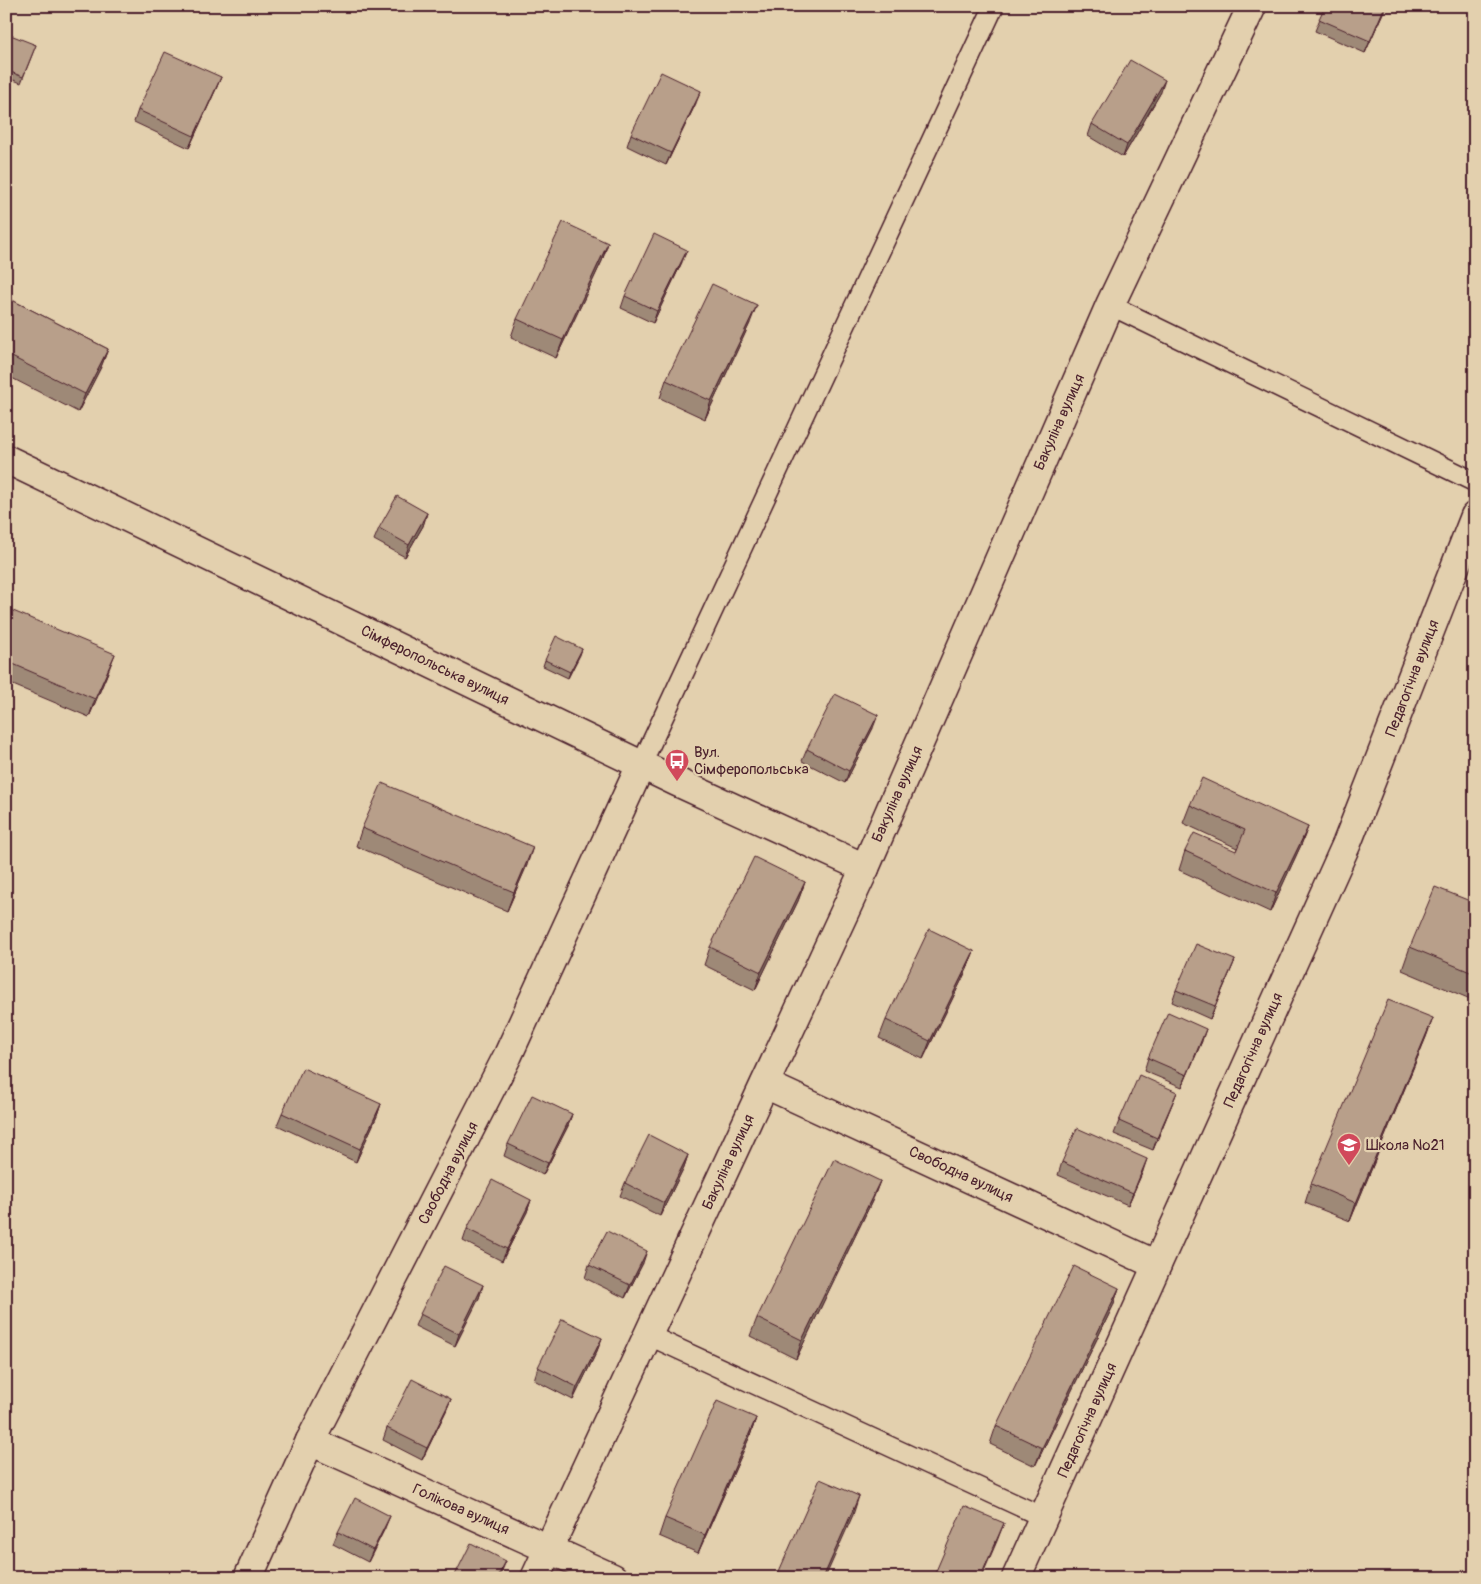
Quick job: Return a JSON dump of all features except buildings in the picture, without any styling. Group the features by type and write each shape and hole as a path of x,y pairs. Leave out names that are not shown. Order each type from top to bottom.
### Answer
{"street":[{"name":"Бакуліна вулиця","path":"535,1578 865,868 1110,305 1252,6"},
{"name":"Сімферопольська вулиця","path":"6,459 641,764 865,868"},
{"name":"Педагогічна вулиця","path":"1016,1578 1347,843 1475,516"},
{"name":"Свободна вулиця","path":"248,1578 310,1441 508,1056 641,764"},
{"name":"Свободна вулиця","path":"765,1084 1157,1264"},
{"name":"Голікова вулиця","path":"310,1441 613,1578"}],"lane":[{"path":"641,764 994,6"},
{"path":"1110,305 1475,482"},
{"path":"648,1335 1043,1517"}],"place":[{"name":"Вул. Сімферопольська","path":"677,782"},
{"name":"Школа №21","path":"1349,1166"}]}
